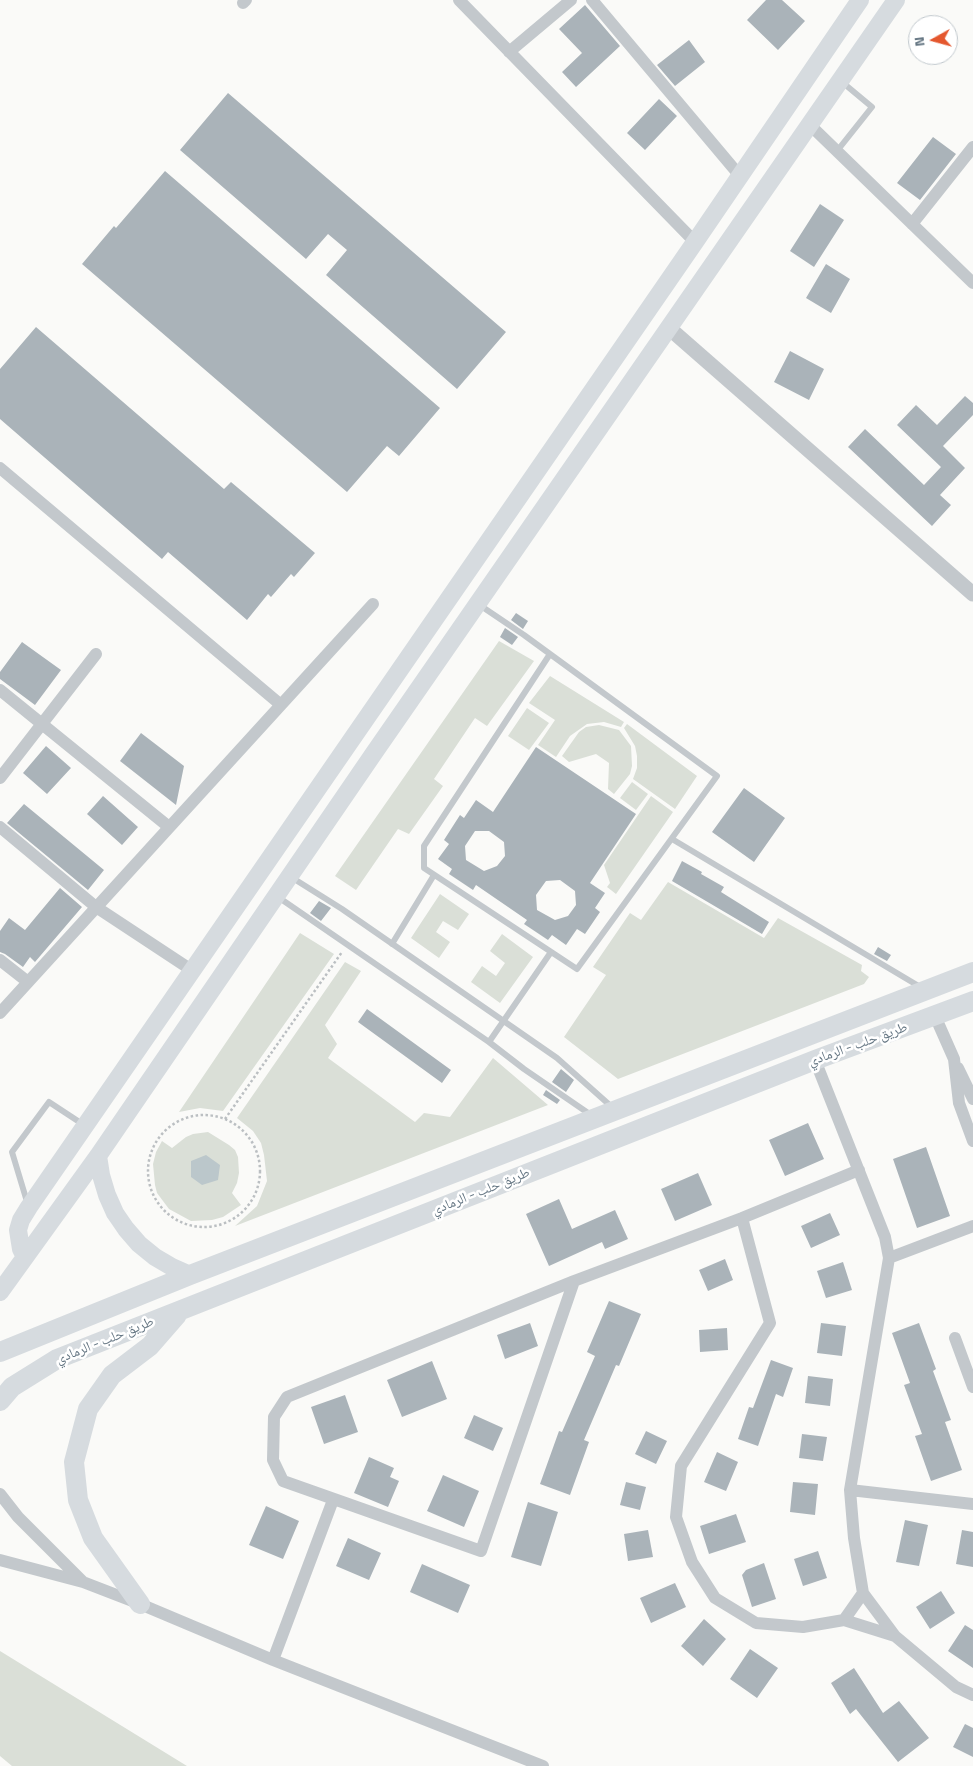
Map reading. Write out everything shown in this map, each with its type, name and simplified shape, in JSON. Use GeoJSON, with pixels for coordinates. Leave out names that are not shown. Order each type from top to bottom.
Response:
{"type":"FeatureCollection","features":[{"type":"Feature","properties":{"kind":"highway","name":"طريق حلب - الرمادي"},"geometry":{"type":"LineString","coordinates":[[0,1352],[190,1275],[973,972]]}},
{"type":"Feature","properties":{"kind":"highway","name":"طريق حلب - الرمادي"},"geometry":{"type":"LineString","coordinates":[[0,1401],[12,1387],[57,1359],[815,1060],[973,1001]]}},
{"type":"Feature","properties":{"kind":"highway"},"geometry":{"type":"LineString","coordinates":[[140,1604],[93,1538],[78,1500],[74,1462],[88,1409],[112,1375],[150,1346],[180,1312]]}},
{"type":"Feature","properties":{"kind":"main road"},"geometry":{"type":"LineString","coordinates":[[26,1257],[21,1249],[18,1230],[20,1220],[28,1207],[696,242],[860,0]]}},
{"type":"Feature","properties":{"kind":"main road"},"geometry":{"type":"LineString","coordinates":[[0,1292],[98,1156],[276,895],[896,0]]}},
{"type":"Feature","properties":{"kind":"main road"},"geometry":{"type":"LineString","coordinates":[[755,155],[779,170]]}},
{"type":"Feature","properties":{"kind":"main road"},"geometry":{"type":"LineString","coordinates":[[98,1156],[107,1194],[115,1212],[126,1229],[154,1257],[190,1275]]}},
{"type":"Feature","properties":{"kind":"street"},"geometry":{"type":"LineString","coordinates":[[459,0],[696,242]]}},
{"type":"Feature","properties":{"kind":"street"},"geometry":{"type":"LineString","coordinates":[[509,52],[571,0]]}},
{"type":"Feature","properties":{"kind":"street"},"geometry":{"type":"LineString","coordinates":[[592,0],[740,176]]}},
{"type":"Feature","properties":{"kind":"street"},"geometry":{"type":"LineString","coordinates":[[810,125],[973,283]]}},
{"type":"Feature","properties":{"kind":"street"},"geometry":{"type":"LineString","coordinates":[[912,224],[973,147]]}},
{"type":"Feature","properties":{"kind":"street"},"geometry":{"type":"LineString","coordinates":[[669,328],[973,594]]}},
{"type":"Feature","properties":{"kind":"street"},"geometry":{"type":"LineString","coordinates":[[0,468],[281,705]]}},
{"type":"Feature","properties":{"kind":"street"},"geometry":{"type":"LineString","coordinates":[[0,1013],[373,604]]}},
{"type":"Feature","properties":{"kind":"street"},"geometry":{"type":"LineString","coordinates":[[0,778],[96,654]]}},
{"type":"Feature","properties":{"kind":"street"},"geometry":{"type":"LineString","coordinates":[[0,690],[169,827]]}},
{"type":"Feature","properties":{"kind":"street"},"geometry":{"type":"LineString","coordinates":[[0,827],[96,908],[193,971]]}},
{"type":"Feature","properties":{"kind":"street"},"geometry":{"type":"LineString","coordinates":[[0,960],[28,982]]}},
{"type":"Feature","properties":{"kind":"street"},"geometry":{"type":"LineString","coordinates":[[935,1016],[973,1099]]}},
{"type":"Feature","properties":{"kind":"street"},"geometry":{"type":"LineString","coordinates":[[954,1059],[959,1103],[973,1141]]}},
{"type":"Feature","properties":{"kind":"street"},"geometry":{"type":"LineString","coordinates":[[815,1060],[886,1237],[889,1258],[850,1490],[854,1538],[863,1593],[895,1636],[956,1687],[973,1695]]}},
{"type":"Feature","properties":{"kind":"street"},"geometry":{"type":"LineString","coordinates":[[574,1281],[481,1551],[283,1481],[273,1460],[274,1416],[287,1397],[574,1281],[742,1218],[859,1170]]}},
{"type":"Feature","properties":{"kind":"street"},"geometry":{"type":"LineString","coordinates":[[742,1218],[770,1323],[681,1466],[676,1517],[692,1562],[715,1598],[756,1623],[803,1627],[844,1620],[895,1636]]}},
{"type":"Feature","properties":{"kind":"street"},"geometry":{"type":"LineString","coordinates":[[889,1258],[973,1226]]}},
{"type":"Feature","properties":{"kind":"street"},"geometry":{"type":"LineString","coordinates":[[955,1338],[973,1388]]}},
{"type":"Feature","properties":{"kind":"street"},"geometry":{"type":"LineString","coordinates":[[850,1490],[973,1504]]}},
{"type":"Feature","properties":{"kind":"street"},"geometry":{"type":"LineString","coordinates":[[0,1494],[18,1517],[83,1582]]}},
{"type":"Feature","properties":{"kind":"street"},"geometry":{"type":"LineString","coordinates":[[273,1660],[333,1500]]}},
{"type":"Feature","properties":{"kind":"street"},"geometry":{"type":"LineString","coordinates":[[0,1560],[83,1582],[273,1660],[543,1766]]}},
{"type":"Feature","properties":{"kind":"street"},"geometry":{"type":"LineString","coordinates":[[844,1620],[863,1593]]}},
{"type":"Feature","properties":{"kind":"lane"},"geometry":{"type":"LineString","coordinates":[[837,151],[872,107],[840,80]]}},
{"type":"Feature","properties":{"kind":"lane"},"geometry":{"type":"LineString","coordinates":[[478,604],[550,654],[717,776],[577,970],[424,868],[424,846],[550,654]]}},
{"type":"Feature","properties":{"kind":"lane"},"geometry":{"type":"LineString","coordinates":[[672,840],[926,990]]}},
{"type":"Feature","properties":{"kind":"lane"},"geometry":{"type":"LineString","coordinates":[[392,944],[434,875]]}},
{"type":"Feature","properties":{"kind":"lane"},"geometry":{"type":"LineString","coordinates":[[290,876],[342,909],[557,1058],[616,1110]]}},
{"type":"Feature","properties":{"kind":"lane"},"geometry":{"type":"LineString","coordinates":[[276,895],[490,1042],[524,1069],[596,1118]]}},
{"type":"Feature","properties":{"kind":"lane"},"geometry":{"type":"LineString","coordinates":[[490,1042],[551,952]]}},
{"type":"Feature","properties":{"kind":"lane"},"geometry":{"type":"LineString","coordinates":[[28,1207],[12,1152],[49,1102],[85,1126]]}},
{"type":"Feature","properties":{"kind":"path"},"geometry":{"type":"LineString","coordinates":[[225,1119],[348,945]]}},
{"type":"Feature","properties":{"kind":"path"},"geometry":{"type":"LineString","coordinates":[[204,1115],[225,1119],[242,1130],[254,1146],[260,1164],[259,1184],[256,1194],[245,1210],[225,1224],[201,1228],[182,1223],[164,1210],[152,1192],[148,1171],[152,1149],[164,1131],[182,1119],[204,1115]]}},
{"type":"Feature","properties":{"kind":"shaded area"},"geometry":{"type":"Polygon","coordinates":[[[499,641],[534,661],[487,726],[475,718],[434,779],[443,786],[409,834],[398,829],[356,890],[335,876],[499,641]]]}},
{"type":"Feature","properties":{"kind":"shaded area"},"geometry":{"type":"Polygon","coordinates":[[[550,676],[624,722],[621,727],[604,722],[587,724],[570,736],[556,757],[538,745],[555,720],[529,703],[550,676]]]}},
{"type":"Feature","properties":{"kind":"shaded area"},"geometry":{"type":"Polygon","coordinates":[[[527,708],[549,723],[529,750],[508,736],[527,708]]]}},
{"type":"Feature","properties":{"kind":"shaded area"},"geometry":{"type":"Polygon","coordinates":[[[627,724],[697,776],[675,809],[633,779],[637,768],[637,756],[635,746],[624,728],[627,724]]]}},
{"type":"Feature","properties":{"kind":"shaded area"},"geometry":{"type":"Polygon","coordinates":[[[599,725],[619,730],[631,746],[632,766],[630,774],[614,794],[608,789],[609,763],[596,754],[569,762],[562,756],[579,732],[586,727],[599,725]]]}},
{"type":"Feature","properties":{"kind":"shaded area"},"geometry":{"type":"Polygon","coordinates":[[[632,782],[648,794],[636,810],[620,798],[632,782]]]}},
{"type":"Feature","properties":{"kind":"shaded area"},"geometry":{"type":"Polygon","coordinates":[[[651,796],[673,812],[616,894],[607,887],[610,883],[604,865],[651,796]]]}},
{"type":"Feature","properties":{"kind":"shaded area"},"geometry":{"type":"Polygon","coordinates":[[[668,882],[764,938],[778,918],[862,965],[861,971],[869,977],[864,984],[618,1079],[564,1037],[606,975],[593,967],[630,913],[641,920],[668,882]]]}},
{"type":"Feature","properties":{"kind":"shaded area"},"geometry":{"type":"Polygon","coordinates":[[[440,894],[469,914],[458,930],[443,921],[436,932],[450,942],[439,958],[411,938],[440,894]]]}},
{"type":"Feature","properties":{"kind":"shaded area"},"geometry":{"type":"Polygon","coordinates":[[[300,933],[334,954],[223,1111],[200,1108],[179,1112],[300,933]]]}},
{"type":"Feature","properties":{"kind":"shaded area"},"geometry":{"type":"Polygon","coordinates":[[[502,934],[533,957],[500,1003],[471,982],[482,966],[496,976],[505,963],[490,951],[502,934]]]}},
{"type":"Feature","properties":{"kind":"shaded area"},"geometry":{"type":"Polygon","coordinates":[[[345,962],[361,971],[325,1025],[337,1044],[328,1058],[415,1122],[424,1113],[450,1117],[493,1058],[548,1105],[235,1226],[257,1206],[267,1181],[261,1143],[253,1131],[237,1118],[345,962]]]}},
{"type":"Feature","properties":{"kind":"shaded area"},"geometry":{"type":"Polygon","coordinates":[[[208,1132],[235,1150],[238,1157],[239,1173],[232,1193],[241,1205],[223,1217],[212,1220],[191,1221],[169,1209],[157,1193],[153,1164],[156,1152],[162,1141],[172,1148],[186,1137],[208,1132]]]}},
{"type":"Feature","properties":{"kind":"shaded area"},"geometry":{"type":"Polygon","coordinates":[[[206,1155],[220,1165],[218,1180],[202,1185],[191,1177],[191,1161],[206,1155]]]}},
{"type":"Feature","properties":{"kind":"shaded area"},"geometry":{"type":"Polygon","coordinates":[[[0,1651],[187,1766],[12,1766],[0,1756],[0,1651]]]}},
{"type":"Feature","properties":{"kind":"building"},"geometry":{"type":"Polygon","coordinates":[[[766,0],[782,0],[805,21],[778,50],[747,20],[766,0]]]}},
{"type":"Feature","properties":{"kind":"building"},"geometry":{"type":"Polygon","coordinates":[[[585,5],[620,46],[576,87],[562,72],[582,53],[559,29],[585,5]]]}},
{"type":"Feature","properties":{"kind":"building"},"geometry":{"type":"Polygon","coordinates":[[[689,40],[705,62],[675,86],[657,65],[689,40]]]}},
{"type":"Feature","properties":{"kind":"building"},"geometry":{"type":"Polygon","coordinates":[[[228,93],[506,332],[457,389],[326,275],[347,250],[328,234],[306,259],[180,150],[228,93]]]}},
{"type":"Feature","properties":{"kind":"building"},"geometry":{"type":"Polygon","coordinates":[[[659,99],[677,116],[645,150],[627,133],[659,99]]]}},
{"type":"Feature","properties":{"kind":"building"},"geometry":{"type":"Polygon","coordinates":[[[933,137],[956,154],[920,200],[897,183],[933,137]]]}},
{"type":"Feature","properties":{"kind":"building"},"geometry":{"type":"Polygon","coordinates":[[[165,171],[440,408],[399,456],[387,446],[347,492],[82,264],[165,171]]]}},
{"type":"Feature","properties":{"kind":"building"},"geometry":{"type":"Polygon","coordinates":[[[820,204],[844,220],[814,267],[790,251],[820,204]]]}},
{"type":"Feature","properties":{"kind":"building"},"geometry":{"type":"Polygon","coordinates":[[[826,264],[850,279],[831,313],[806,298],[826,264]]]}},
{"type":"Feature","properties":{"kind":"building"},"geometry":{"type":"Polygon","coordinates":[[[36,327],[224,489],[231,482],[315,553],[294,577],[291,574],[271,597],[268,594],[247,620],[168,552],[162,559],[0,419],[0,369],[36,327]]]}},
{"type":"Feature","properties":{"kind":"building"},"geometry":{"type":"Polygon","coordinates":[[[790,351],[824,369],[809,400],[774,382],[790,351]]]}},
{"type":"Feature","properties":{"kind":"building"},"geometry":{"type":"Polygon","coordinates":[[[965,396],[973,403],[973,415],[943,446],[965,468],[940,495],[951,505],[932,526],[848,447],[865,429],[924,485],[941,467],[897,425],[916,405],[937,425],[965,396]]]}},
{"type":"Feature","properties":{"kind":"building"},"geometry":{"type":"Polygon","coordinates":[[[516,613],[528,621],[523,629],[511,620],[516,613]]]}},
{"type":"Feature","properties":{"kind":"building"},"geometry":{"type":"Polygon","coordinates":[[[505,628],[518,637],[512,645],[500,637],[505,628]]]}},
{"type":"Feature","properties":{"kind":"building"},"geometry":{"type":"Polygon","coordinates":[[[22,642],[61,670],[35,705],[0,679],[0,672],[22,642]]]}},
{"type":"Feature","properties":{"kind":"building"},"geometry":{"type":"Polygon","coordinates":[[[141,733],[184,766],[176,805],[120,761],[141,733]]]}},
{"type":"Feature","properties":{"kind":"building"},"geometry":{"type":"Polygon","coordinates":[[[46,746],[71,768],[47,794],[23,773],[46,746]]]}},
{"type":"Feature","properties":{"kind":"building"},"geometry":{"type":"Polygon","coordinates":[[[536,747],[636,814],[590,883],[605,893],[595,908],[600,912],[585,934],[577,929],[566,945],[552,935],[548,940],[524,924],[527,920],[476,885],[473,890],[449,874],[452,869],[438,859],[449,844],[444,840],[460,815],[464,818],[476,800],[493,812],[536,747]],[[475,831],[465,846],[466,860],[484,871],[497,866],[505,856],[504,842],[489,831],[475,831]],[[560,880],[546,881],[536,895],[537,910],[555,920],[568,916],[576,905],[575,891],[560,880]]]}},
{"type":"Feature","properties":{"kind":"building"},"geometry":{"type":"Polygon","coordinates":[[[744,788],[785,818],[754,862],[712,832],[744,788]]]}},
{"type":"Feature","properties":{"kind":"building"},"geometry":{"type":"Polygon","coordinates":[[[103,796],[138,827],[122,845],[87,814],[103,796]]]}},
{"type":"Feature","properties":{"kind":"building"},"geometry":{"type":"Polygon","coordinates":[[[24,804],[104,870],[88,890],[7,823],[24,804]]]}},
{"type":"Feature","properties":{"kind":"building"},"geometry":{"type":"Polygon","coordinates":[[[682,861],[724,887],[721,892],[769,922],[762,934],[672,881],[682,861]]]}},
{"type":"Feature","properties":{"kind":"building"},"geometry":{"type":"Polygon","coordinates":[[[60,888],[82,907],[35,962],[30,957],[23,967],[0,952],[0,931],[9,918],[25,930],[60,888]]]}},
{"type":"Feature","properties":{"kind":"building"},"geometry":{"type":"Polygon","coordinates":[[[319,901],[331,908],[321,921],[310,913],[319,901]]]}},
{"type":"Feature","properties":{"kind":"building"},"geometry":{"type":"Polygon","coordinates":[[[878,947],[891,955],[887,961],[874,954],[878,947]]]}},
{"type":"Feature","properties":{"kind":"building"},"geometry":{"type":"Polygon","coordinates":[[[367,1009],[451,1070],[442,1083],[358,1022],[367,1009]]]}},
{"type":"Feature","properties":{"kind":"building"},"geometry":{"type":"Polygon","coordinates":[[[561,1069],[574,1080],[566,1092],[552,1082],[561,1069]]]}},
{"type":"Feature","properties":{"kind":"building"},"geometry":{"type":"Polygon","coordinates":[[[546,1090],[560,1100],[557,1104],[543,1095],[546,1090]]]}},
{"type":"Feature","properties":{"kind":"building"},"geometry":{"type":"Polygon","coordinates":[[[808,1123],[824,1159],[785,1176],[769,1140],[808,1123]]]}},
{"type":"Feature","properties":{"kind":"building"},"geometry":{"type":"Polygon","coordinates":[[[926,1147],[950,1216],[917,1228],[893,1159],[926,1147]]]}},
{"type":"Feature","properties":{"kind":"building"},"geometry":{"type":"Polygon","coordinates":[[[698,1173],[712,1205],[675,1221],[661,1189],[698,1173]]]}},
{"type":"Feature","properties":{"kind":"building"},"geometry":{"type":"Polygon","coordinates":[[[559,1199],[572,1229],[615,1210],[628,1239],[605,1249],[602,1242],[549,1266],[526,1214],[559,1199]]]}},
{"type":"Feature","properties":{"kind":"building"},"geometry":{"type":"Polygon","coordinates":[[[830,1213],[840,1235],[811,1248],[801,1226],[830,1213]]]}},
{"type":"Feature","properties":{"kind":"building"},"geometry":{"type":"Polygon","coordinates":[[[725,1259],[733,1280],[708,1291],[699,1270],[725,1259]]]}},
{"type":"Feature","properties":{"kind":"building"},"geometry":{"type":"Polygon","coordinates":[[[843,1262],[852,1290],[826,1298],[817,1271],[843,1262]]]}},
{"type":"Feature","properties":{"kind":"building"},"geometry":{"type":"Polygon","coordinates":[[[609,1301],[641,1314],[619,1366],[616,1365],[584,1440],[589,1442],[570,1495],[540,1484],[559,1431],[562,1432],[595,1356],[587,1352],[609,1301]]]}},
{"type":"Feature","properties":{"kind":"building"},"geometry":{"type":"Polygon","coordinates":[[[530,1323],[538,1346],[505,1359],[497,1335],[530,1323]]]}},
{"type":"Feature","properties":{"kind":"building"},"geometry":{"type":"Polygon","coordinates":[[[821,1323],[846,1326],[842,1356],[817,1353],[821,1323]]]}},
{"type":"Feature","properties":{"kind":"building"},"geometry":{"type":"Polygon","coordinates":[[[919,1323],[936,1369],[933,1371],[951,1420],[945,1422],[962,1470],[931,1481],[915,1436],[922,1434],[904,1385],[910,1383],[892,1333],[919,1323]]]}},
{"type":"Feature","properties":{"kind":"building"},"geometry":{"type":"Polygon","coordinates":[[[727,1328],[728,1350],[700,1352],[699,1330],[727,1328]]]}},
{"type":"Feature","properties":{"kind":"building"},"geometry":{"type":"Polygon","coordinates":[[[771,1360],[793,1368],[783,1397],[776,1394],[758,1446],[738,1439],[749,1407],[753,1408],[771,1360]]]}},
{"type":"Feature","properties":{"kind":"building"},"geometry":{"type":"Polygon","coordinates":[[[432,1361],[447,1399],[402,1417],[387,1380],[432,1361]]]}},
{"type":"Feature","properties":{"kind":"building"},"geometry":{"type":"Polygon","coordinates":[[[808,1376],[833,1379],[830,1406],[805,1403],[808,1376]]]}},
{"type":"Feature","properties":{"kind":"building"},"geometry":{"type":"Polygon","coordinates":[[[345,1395],[358,1432],[324,1444],[311,1407],[345,1395]]]}},
{"type":"Feature","properties":{"kind":"building"},"geometry":{"type":"Polygon","coordinates":[[[474,1415],[503,1428],[493,1451],[464,1438],[474,1415]]]}},
{"type":"Feature","properties":{"kind":"building"},"geometry":{"type":"Polygon","coordinates":[[[646,1431],[667,1441],[656,1464],[635,1454],[646,1431]]]}},
{"type":"Feature","properties":{"kind":"building"},"geometry":{"type":"Polygon","coordinates":[[[802,1434],[827,1437],[823,1461],[799,1458],[802,1434]]]}},
{"type":"Feature","properties":{"kind":"building"},"geometry":{"type":"Polygon","coordinates":[[[717,1452],[738,1462],[726,1491],[704,1482],[717,1452]]]}},
{"type":"Feature","properties":{"kind":"building"},"geometry":{"type":"Polygon","coordinates":[[[369,1457],[394,1468],[390,1477],[399,1481],[388,1507],[354,1493],[369,1457]]]}},
{"type":"Feature","properties":{"kind":"building"},"geometry":{"type":"Polygon","coordinates":[[[443,1475],[479,1491],[464,1527],[427,1511],[443,1475]]]}},
{"type":"Feature","properties":{"kind":"building"},"geometry":{"type":"Polygon","coordinates":[[[626,1482],[646,1487],[640,1510],[620,1505],[626,1482]]]}},
{"type":"Feature","properties":{"kind":"building"},"geometry":{"type":"Polygon","coordinates":[[[793,1482],[818,1484],[815,1515],[790,1512],[793,1482]]]}},
{"type":"Feature","properties":{"kind":"building"},"geometry":{"type":"Polygon","coordinates":[[[528,1502],[558,1512],[541,1566],[511,1557],[528,1502]]]}},
{"type":"Feature","properties":{"kind":"building"},"geometry":{"type":"Polygon","coordinates":[[[266,1506],[299,1521],[283,1559],[249,1545],[266,1506]]]}},
{"type":"Feature","properties":{"kind":"building"},"geometry":{"type":"Polygon","coordinates":[[[736,1514],[746,1542],[709,1554],[700,1526],[736,1514]]]}},
{"type":"Feature","properties":{"kind":"building"},"geometry":{"type":"Polygon","coordinates":[[[905,1520],[928,1525],[919,1566],[896,1562],[905,1520]]]}},
{"type":"Feature","properties":{"kind":"building"},"geometry":{"type":"Polygon","coordinates":[[[648,1530],[653,1557],[628,1561],[624,1534],[648,1530]]]}},
{"type":"Feature","properties":{"kind":"building"},"geometry":{"type":"Polygon","coordinates":[[[962,1530],[973,1532],[973,1567],[956,1564],[962,1530]]]}},
{"type":"Feature","properties":{"kind":"building"},"geometry":{"type":"Polygon","coordinates":[[[348,1538],[381,1553],[369,1580],[336,1566],[348,1538]]]}},
{"type":"Feature","properties":{"kind":"building"},"geometry":{"type":"Polygon","coordinates":[[[818,1551],[827,1578],[803,1586],[794,1559],[818,1551]]]}},
{"type":"Feature","properties":{"kind":"building"},"geometry":{"type":"Polygon","coordinates":[[[764,1563],[776,1599],[752,1607],[742,1575],[746,1570],[764,1563]]]}},
{"type":"Feature","properties":{"kind":"building"},"geometry":{"type":"Polygon","coordinates":[[[422,1564],[470,1585],[458,1613],[410,1592],[422,1564]]]}},
{"type":"Feature","properties":{"kind":"building"},"geometry":{"type":"Polygon","coordinates":[[[675,1583],[686,1607],[651,1623],[640,1598],[675,1583]]]}},
{"type":"Feature","properties":{"kind":"building"},"geometry":{"type":"Polygon","coordinates":[[[941,1591],[955,1613],[930,1629],[916,1607],[941,1591]]]}},
{"type":"Feature","properties":{"kind":"building"},"geometry":{"type":"Polygon","coordinates":[[[704,1619],[726,1639],[703,1666],[681,1646],[704,1619]]]}},
{"type":"Feature","properties":{"kind":"building"},"geometry":{"type":"Polygon","coordinates":[[[965,1625],[973,1630],[973,1668],[948,1651],[965,1625]]]}},
{"type":"Feature","properties":{"kind":"building"},"geometry":{"type":"Polygon","coordinates":[[[750,1649],[778,1668],[757,1698],[730,1679],[750,1649]]]}},
{"type":"Feature","properties":{"kind":"building"},"geometry":{"type":"Polygon","coordinates":[[[854,1668],[883,1713],[899,1701],[929,1738],[898,1762],[856,1709],[850,1714],[831,1683],[854,1668]]]}},
{"type":"Feature","properties":{"kind":"building"},"geometry":{"type":"Polygon","coordinates":[[[965,1724],[973,1728],[973,1757],[953,1747],[965,1724]]]}}]}
